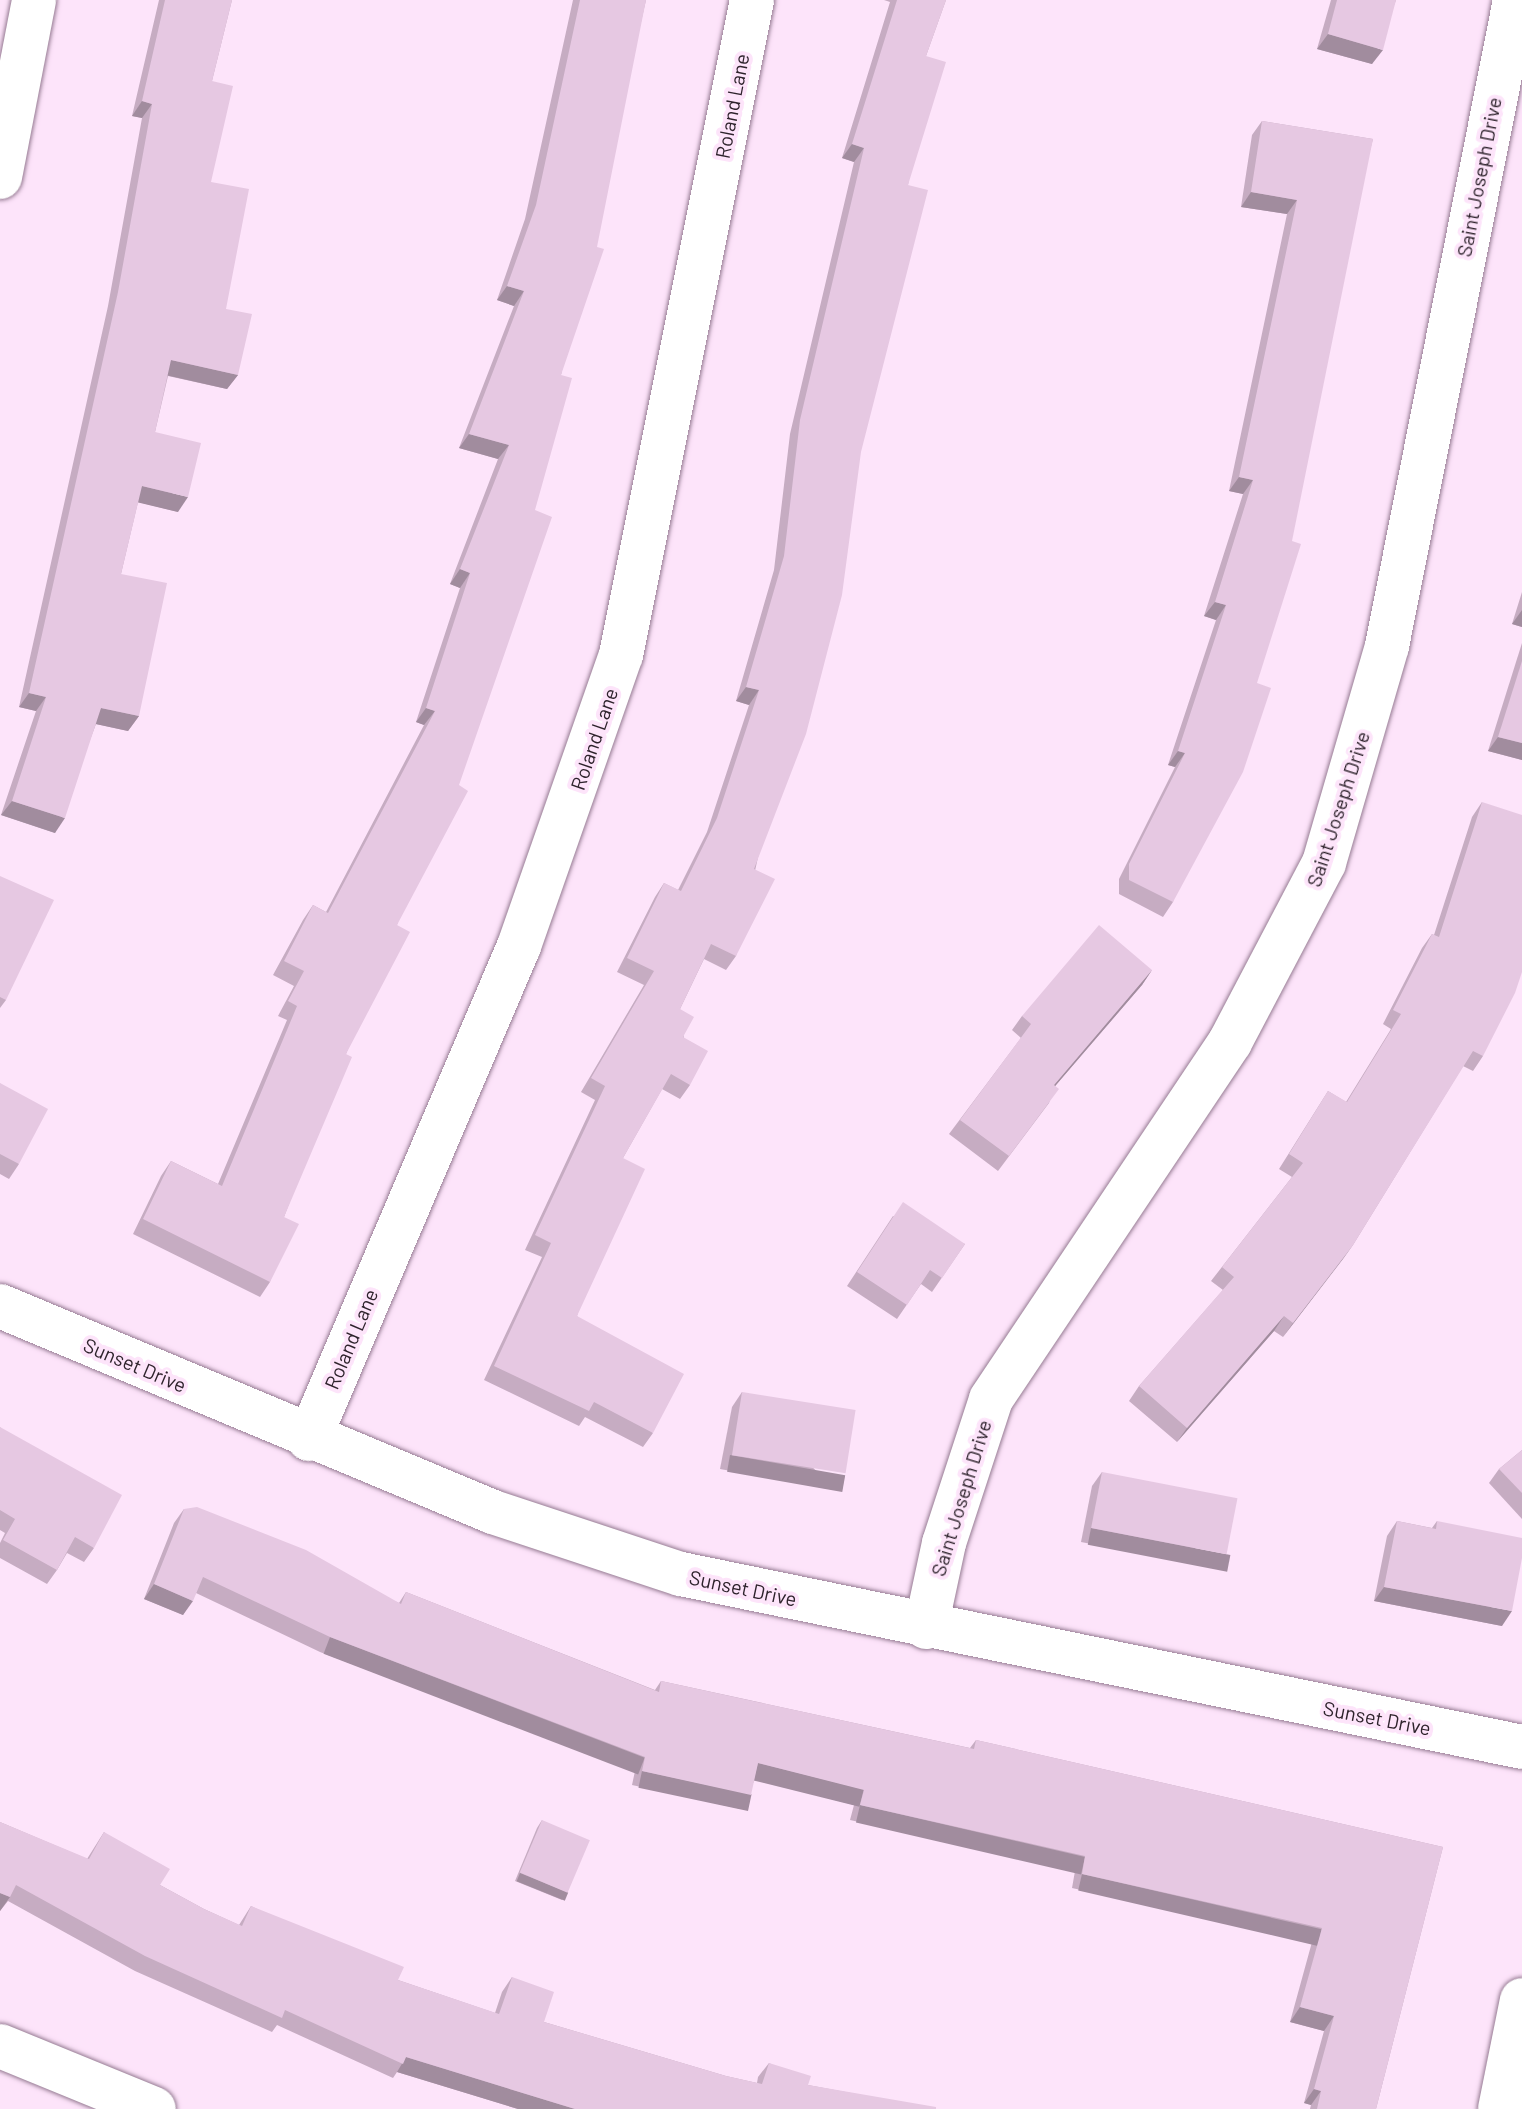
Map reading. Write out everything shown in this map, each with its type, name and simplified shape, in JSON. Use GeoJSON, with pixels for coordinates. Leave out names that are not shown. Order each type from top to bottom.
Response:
{"type":"FeatureCollection","features":[{"type":"Feature","properties":{"kind":"street"},"geometry":{"type":"LineString","coordinates":[[0,177],[34,0]]}},
{"type":"Feature","properties":{"kind":"street","name":"Roland Lane"},"geometry":{"type":"LineString","coordinates":[[309,1439],[519,946],[598,730],[647,548],[752,0]]}},
{"type":"Feature","properties":{"kind":"street","name":"Saint Joseph Drive"},"geometry":{"type":"LineString","coordinates":[[926,1627],[944,1543],[991,1399],[1230,1042],[1324,863],[1387,646],[1515,0]]}},
{"type":"Feature","properties":{"kind":"street","name":"Sunset Drive"},"geometry":{"type":"LineString","coordinates":[[0,1306],[309,1439],[620,1557],[926,1627],[1522,1747]]}},
{"type":"Feature","properties":{"kind":"street"},"geometry":{"type":"LineString","coordinates":[[1500,2109],[1522,2000]]}},
{"type":"Feature","properties":{"kind":"street"},"geometry":{"type":"LineString","coordinates":[[0,2046],[154,2109]]}},
{"type":"Feature","properties":{"kind":"building"},"geometry":{"type":"Polygon","coordinates":[[[165,0],[232,0],[212,81],[233,86],[211,182],[249,189],[226,309],[252,314],[238,375],[171,360],[155,432],[201,443],[188,497],[142,486],[121,574],[167,583],[139,716],[101,708],[65,818],[12,801],[46,697],[29,693],[118,292],[152,104],[142,101],[165,0]]]}},
{"type":"Feature","properties":{"kind":"building"},"geometry":{"type":"Polygon","coordinates":[[[580,0],[646,0],[597,247],[604,249],[561,375],[572,378],[535,510],[552,517],[459,785],[468,791],[397,925],[410,932],[346,1054],[352,1057],[284,1217],[299,1224],[270,1282],[143,1219],[171,1161],[222,1186],[297,1006],[288,1001],[304,971],[284,961],[313,905],[328,913],[435,711],[426,708],[470,573],[460,569],[509,445],[469,434],[524,291],[507,286],[536,205],[580,0]]]}},
{"type":"Feature","properties":{"kind":"building"},"geometry":{"type":"Polygon","coordinates":[[[897,0],[946,0],[926,56],[946,62],[908,185],[928,190],[861,452],[842,595],[806,734],[754,869],[775,879],[736,956],[711,944],[680,1009],[694,1017],[683,1037],[708,1051],[690,1085],[671,1074],[623,1158],[645,1169],[577,1316],[684,1374],[653,1433],[594,1402],[589,1411],[494,1366],[551,1243],[535,1235],[605,1086],[591,1078],[654,971],[627,958],[664,883],[681,891],[717,818],[759,690],[746,687],[784,556],[800,420],[864,148],[852,144],[897,0]]]}},
{"type":"Feature","properties":{"kind":"building"},"geometry":{"type":"Polygon","coordinates":[[[1337,0],[1396,0],[1383,50],[1328,34],[1337,0]]]}},
{"type":"Feature","properties":{"kind":"building"},"geometry":{"type":"Polygon","coordinates":[[[1262,121],[1373,139],[1292,541],[1301,544],[1257,683],[1271,688],[1243,772],[1173,902],[1129,880],[1129,864],[1185,753],[1178,751],[1226,605],[1215,602],[1253,480],[1239,477],[1297,200],[1251,192],[1262,121]]]}},
{"type":"Feature","properties":{"kind":"building"},"geometry":{"type":"Polygon","coordinates":[[[1522,661],[1522,743],[1498,737],[1522,661]]]}},
{"type":"Feature","properties":{"kind":"building"},"geometry":{"type":"Polygon","coordinates":[[[1482,802],[1522,815],[1522,972],[1515,993],[1483,1056],[1473,1051],[1353,1245],[1293,1323],[1284,1316],[1187,1428],[1139,1386],[1234,1277],[1222,1267],[1303,1163],[1289,1154],[1328,1091],[1347,1102],[1401,1014],[1393,1010],[1432,934],[1439,937],[1482,802]]]}},
{"type":"Feature","properties":{"kind":"building"},"geometry":{"type":"Polygon","coordinates":[[[0,876],[54,900],[6,1000],[0,997],[0,876]]]}},
{"type":"Feature","properties":{"kind":"building"},"geometry":{"type":"Polygon","coordinates":[[[1099,925],[1152,970],[1054,1085],[1059,1089],[1009,1156],[960,1120],[1031,1024],[1022,1016],[1099,925]]]}},
{"type":"Feature","properties":{"kind":"building"},"geometry":{"type":"Polygon","coordinates":[[[0,1083],[48,1109],[19,1164],[0,1154],[0,1083]]]}},
{"type":"Feature","properties":{"kind":"building"},"geometry":{"type":"Polygon","coordinates":[[[903,1202],[965,1244],[942,1278],[930,1270],[907,1305],[857,1272],[903,1202]]]}},
{"type":"Feature","properties":{"kind":"building"},"geometry":{"type":"Polygon","coordinates":[[[742,1392],[856,1410],[846,1473],[732,1455],[742,1392]]]}},
{"type":"Feature","properties":{"kind":"building"},"geometry":{"type":"Polygon","coordinates":[[[0,1427],[122,1495],[94,1548],[75,1537],[57,1570],[3,1540],[15,1519],[0,1510],[0,1427]]]}},
{"type":"Feature","properties":{"kind":"building"},"geometry":{"type":"Polygon","coordinates":[[[1522,1450],[1522,1493],[1499,1469],[1522,1450]]]}},
{"type":"Feature","properties":{"kind":"building"},"geometry":{"type":"Polygon","coordinates":[[[1102,1472],[1237,1498],[1227,1554],[1091,1528],[1102,1472]]]}},
{"type":"Feature","properties":{"kind":"building"},"geometry":{"type":"Polygon","coordinates":[[[197,1507],[306,1550],[401,1604],[406,1592],[659,1692],[661,1681],[974,1749],[976,1740],[1443,1847],[1376,2109],[1317,2109],[1321,2091],[1314,2089],[1334,2016],[1300,2007],[1322,1928],[1082,1874],[1085,1856],[860,1805],[864,1790],[758,1763],[751,1795],[642,1771],[645,1757],[330,1637],[203,1577],[193,1601],[154,1584],[184,1509],[197,1507]]]}},
{"type":"Feature","properties":{"kind":"building"},"geometry":{"type":"Polygon","coordinates":[[[1397,1521],[1436,1529],[1437,1521],[1522,1538],[1522,1558],[1512,1611],[1384,1587],[1397,1521]]]}},
{"type":"Feature","properties":{"kind":"building"},"geometry":{"type":"Polygon","coordinates":[[[542,1820],[590,1840],[568,1893],[520,1872],[542,1820]]]}},
{"type":"Feature","properties":{"kind":"building"},"geometry":{"type":"Polygon","coordinates":[[[0,1822],[89,1859],[104,1832],[170,1869],[160,1885],[204,1909],[242,1926],[251,1906],[404,1967],[398,1980],[499,2014],[512,1977],[554,1992],[544,2022],[762,2084],[769,2063],[811,2076],[808,2085],[936,2109],[575,2109],[406,2057],[403,2064],[285,2010],[282,2018],[145,1956],[16,1885],[10,1897],[0,1893],[0,1822]]]}}]}
